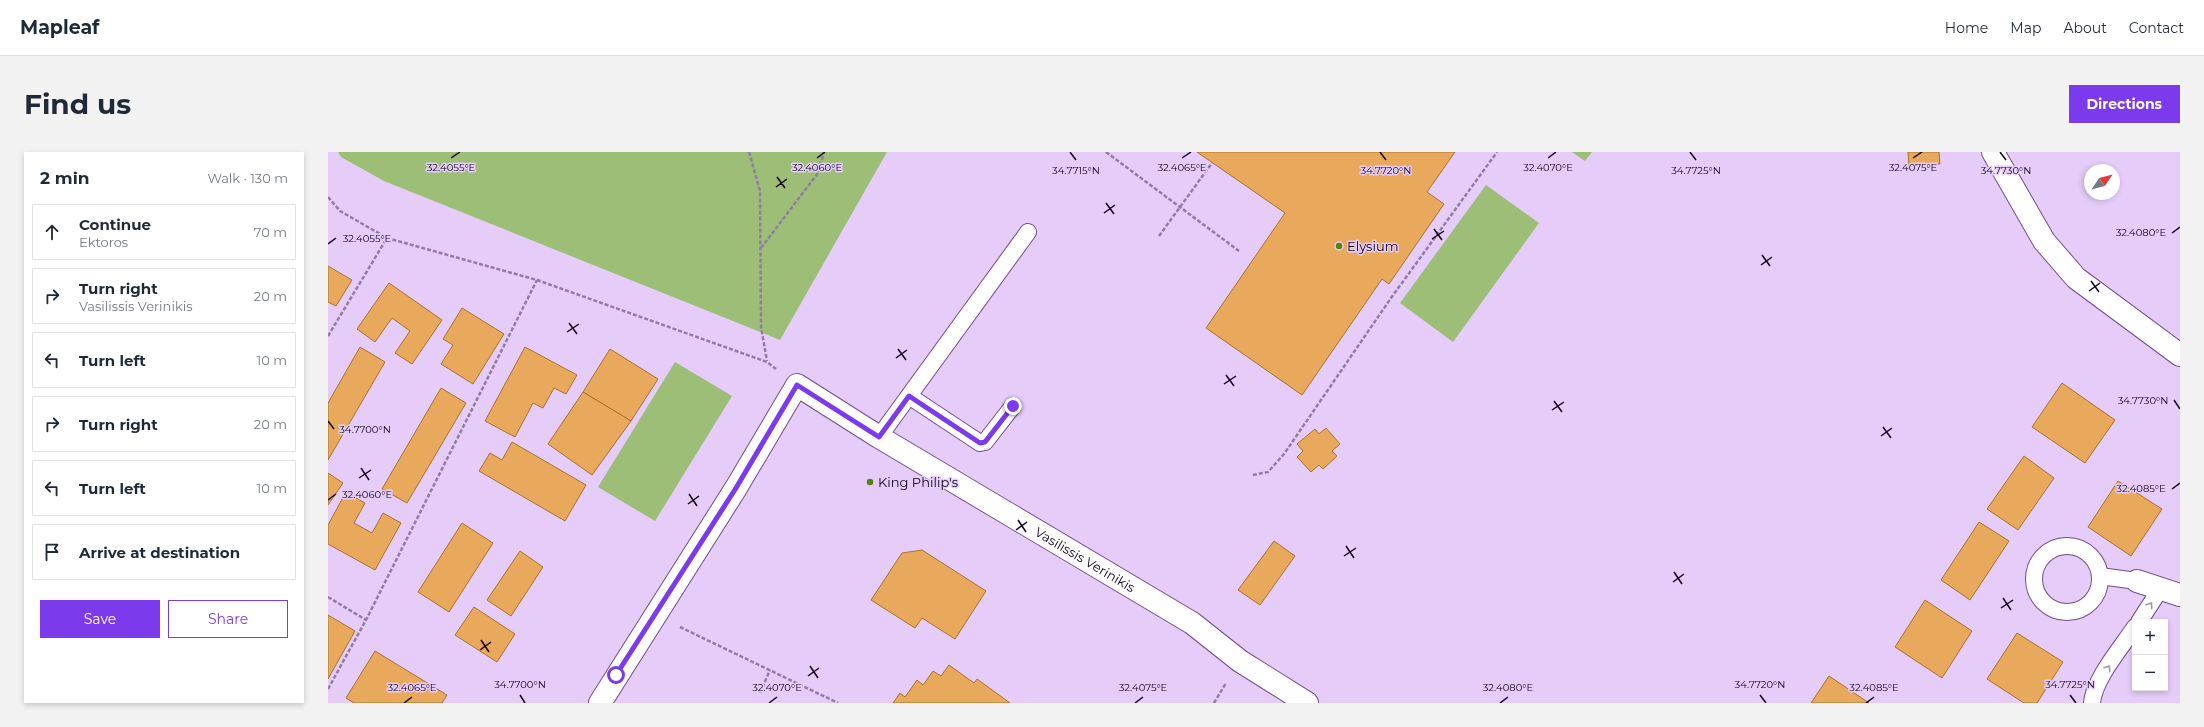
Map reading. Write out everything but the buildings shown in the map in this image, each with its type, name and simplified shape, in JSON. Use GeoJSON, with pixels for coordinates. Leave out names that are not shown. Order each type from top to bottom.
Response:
{"type":"FeatureCollection","features":[{"type":"Feature","properties":{"kind":"street"},"geometry":{"type":"LineString","coordinates":[[1993,152],[2044,241],[2076,278],[2180,355]]}},
{"type":"Feature","properties":{"kind":"street"},"geometry":{"type":"LineString","coordinates":[[600,703],[736,488],[797,385]]}},
{"type":"Feature","properties":{"kind":"street","name":"Vasilissis Verinikis"},"geometry":{"type":"LineString","coordinates":[[797,385],[879,437],[1192,623],[1240,661],[1307,703]]}},
{"type":"Feature","properties":{"kind":"street"},"geometry":{"type":"LineString","coordinates":[[2137,581],[2171,591]]}},
{"type":"Feature","properties":{"kind":"lane"},"geometry":{"type":"LineString","coordinates":[[879,437],[1028,232]]}},
{"type":"Feature","properties":{"kind":"lane"},"geometry":{"type":"LineString","coordinates":[[909,396],[980,443],[985,442],[1013,406]]}},
{"type":"Feature","properties":{"kind":"lane"},"geometry":{"type":"LineString","coordinates":[[2063,546],[2080,549],[2090,555],[2097,565],[2100,576],[2099,588],[2095,598],[2087,607],[2077,612],[2065,613],[2053,610],[2044,604],[2037,594],[2034,583],[2035,571],[2039,561],[2047,552],[2063,546]]}},
{"type":"Feature","properties":{"kind":"lane"},"geometry":{"type":"LineString","coordinates":[[2100,576],[2137,581]]}},
{"type":"Feature","properties":{"kind":"lane"},"geometry":{"type":"LineString","coordinates":[[2142,619],[2171,591]]}},
{"type":"Feature","properties":{"kind":"lane"},"geometry":{"type":"LineString","coordinates":[[2092,703],[2093,694],[2099,682],[2132,632]]}},
{"type":"Feature","properties":{"kind":"path"},"geometry":{"type":"LineString","coordinates":[[749,152],[760,191],[761,327],[767,362]]}},
{"type":"Feature","properties":{"kind":"path"},"geometry":{"type":"LineString","coordinates":[[761,249],[818,173],[824,152]]}},
{"type":"Feature","properties":{"kind":"path"},"geometry":{"type":"LineString","coordinates":[[1106,152],[1238,251]]}},
{"type":"Feature","properties":{"kind":"path"},"geometry":{"type":"LineString","coordinates":[[1253,475],[1268,472],[1284,454],[1391,298],[1497,152]]}},
{"type":"Feature","properties":{"kind":"path"},"geometry":{"type":"LineString","coordinates":[[1159,236],[1212,163]]}},
{"type":"Feature","properties":{"kind":"path"},"geometry":{"type":"LineString","coordinates":[[328,197],[340,211],[387,238],[537,280],[767,362],[797,385]]}},
{"type":"Feature","properties":{"kind":"path"},"geometry":{"type":"LineString","coordinates":[[328,336],[387,238]]}},
{"type":"Feature","properties":{"kind":"path"},"geometry":{"type":"LineString","coordinates":[[328,689],[366,620],[537,280]]}},
{"type":"Feature","properties":{"kind":"path"},"geometry":{"type":"LineString","coordinates":[[328,597],[366,620]]}},
{"type":"Feature","properties":{"kind":"path"},"geometry":{"type":"LineString","coordinates":[[655,615],[838,703]]}},
{"type":"Feature","properties":{"kind":"path"},"geometry":{"type":"LineString","coordinates":[[760,693],[770,670]]}},
{"type":"Feature","properties":{"kind":"green space"},"geometry":{"type":"Polygon","coordinates":[[[338,152],[887,152],[780,340],[384,181],[341,157],[338,152]]]}},
{"type":"Feature","properties":{"kind":"green space"},"geometry":{"type":"Polygon","coordinates":[[[1572,152],[1592,152],[1585,161],[1572,152]]]}},
{"type":"Feature","properties":{"kind":"green space"},"geometry":{"type":"Polygon","coordinates":[[[1486,185],[1539,223],[1453,342],[1400,303],[1486,185]]]}},
{"type":"Feature","properties":{"kind":"green space"},"geometry":{"type":"Polygon","coordinates":[[[675,362],[732,396],[655,521],[598,487],[675,362]]]}},
{"type":"Feature","properties":{"kind":"place","name":"Elysium"},"geometry":{"type":"Point","coordinates":[1339,246]}},
{"type":"Feature","properties":{"kind":"place","name":"King Philip's"},"geometry":{"type":"Point","coordinates":[870,482]}},
{"type":"Feature","properties":{"kind":"route"},"geometry":{"type":"LineString","coordinates":[[616,675],[736,488],[797,385],[879,437],[909,396],[972,440],[980,443],[985,442],[1013,406]]}}]}
